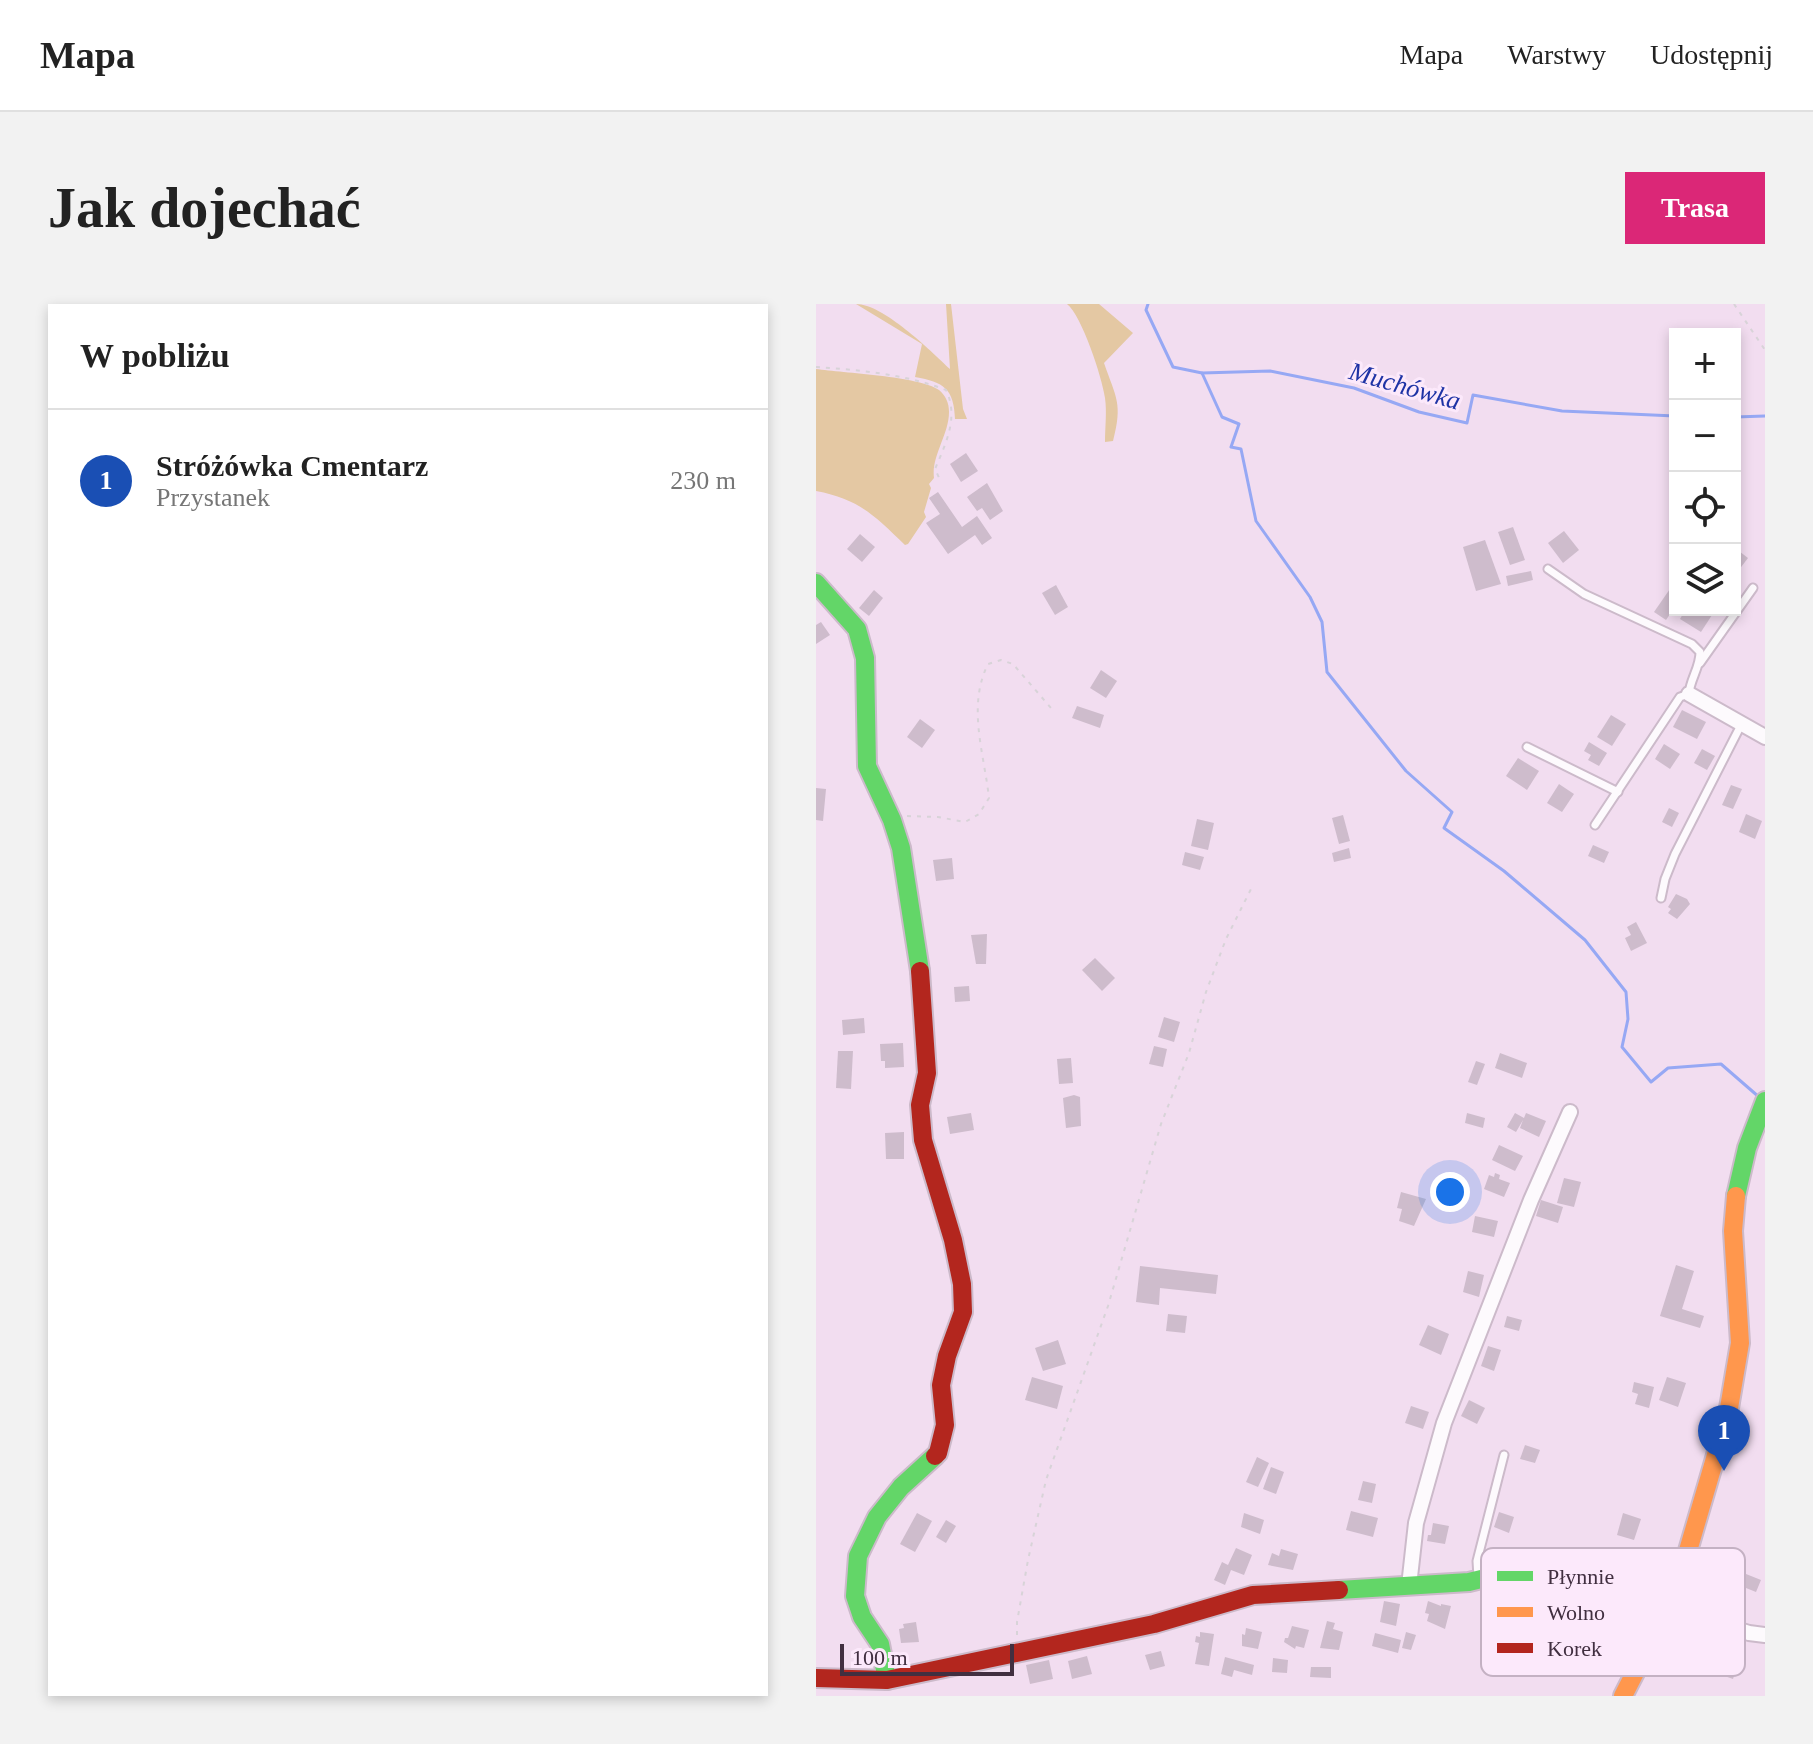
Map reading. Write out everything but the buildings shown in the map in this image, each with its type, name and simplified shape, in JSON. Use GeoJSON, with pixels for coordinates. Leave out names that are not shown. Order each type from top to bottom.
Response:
{"type":"FeatureCollection","features":[{"type":"Feature","properties":{"kind":"street"},"geometry":{"type":"LineString","coordinates":[[816,583],[857,629],[865,658],[867,766],[892,820],[901,848],[911,904],[926,1031],[927,1073],[920,1105],[923,1140],[953,1240],[962,1284],[963,1312],[947,1356],[941,1385],[945,1425],[938,1453],[901,1487],[877,1517],[858,1556],[855,1596],[862,1617],[880,1644],[887,1680]]}},
{"type":"Feature","properties":{"kind":"street"},"geometry":{"type":"LineString","coordinates":[[1689,694],[1765,737]]}},
{"type":"Feature","properties":{"kind":"street"},"geometry":{"type":"LineString","coordinates":[[1688,1548],[1732,1390],[1738,1357],[1733,1228],[1738,1186],[1763,1105]]}},
{"type":"Feature","properties":{"kind":"street"},"geometry":{"type":"LineString","coordinates":[[1409,1586],[1416,1523],[1444,1423],[1531,1200],[1570,1112]]}},
{"type":"Feature","properties":{"kind":"street"},"geometry":{"type":"LineString","coordinates":[[816,1678],[887,1680],[1154,1624],[1253,1595],[1479,1579]]}},
{"type":"Feature","properties":{"kind":"street"},"geometry":{"type":"LineString","coordinates":[[1745,1632],[1765,1635]]}},
{"type":"Feature","properties":{"kind":"street"},"geometry":{"type":"LineString","coordinates":[[1623,1696],[1633,1676]]}},
{"type":"Feature","properties":{"kind":"lane"},"geometry":{"type":"LineString","coordinates":[[1548,569],[1584,594],[1692,644],[1700,652],[1700,663]]}},
{"type":"Feature","properties":{"kind":"lane"},"geometry":{"type":"LineString","coordinates":[[1595,825],[1680,697],[1689,694],[1689,685],[1700,663],[1753,588]]}},
{"type":"Feature","properties":{"kind":"lane"},"geometry":{"type":"LineString","coordinates":[[1661,898],[1675,854],[1741,725]]}},
{"type":"Feature","properties":{"kind":"lane"},"geometry":{"type":"LineString","coordinates":[[1527,747],[1618,792]]}},
{"type":"Feature","properties":{"kind":"lane"},"geometry":{"type":"LineString","coordinates":[[1479,1579],[1477,1561],[1504,1455]]}},
{"type":"Feature","properties":{"kind":"path"},"geometry":{"type":"LineString","coordinates":[[1734,304],[1765,350]]}},
{"type":"Feature","properties":{"kind":"path"},"geometry":{"type":"LineString","coordinates":[[816,367],[859,370],[928,383],[946,390],[952,403],[951,425],[935,469],[941,482]]}},
{"type":"Feature","properties":{"kind":"path"},"geometry":{"type":"LineString","coordinates":[[892,820],[912,815],[965,822],[979,814],[989,798],[976,716],[981,677],[988,664],[1001,660],[1013,664],[1051,708]]}},
{"type":"Feature","properties":{"kind":"path"},"geometry":{"type":"LineString","coordinates":[[1018,1653],[1017,1622],[1046,1480],[1108,1306],[1161,1124],[1189,1053],[1206,992],[1226,939],[1252,887]]}},
{"type":"Feature","properties":{"kind":"shaded area"},"geometry":{"type":"Polygon","coordinates":[[[856,304],[879,311],[919,340],[950,369],[946,304],[951,304],[963,409],[967,419],[955,419],[952,400],[946,389],[933,381],[915,377],[922,344],[856,304]]]}},
{"type":"Feature","properties":{"kind":"shaded area"},"geometry":{"type":"Polygon","coordinates":[[[1067,304],[1099,304],[1133,333],[1104,363],[1118,409],[1113,441],[1105,442],[1105,398],[1096,362],[1079,321],[1067,304]]]}},
{"type":"Feature","properties":{"kind":"shaded area"},"geometry":{"type":"Polygon","coordinates":[[[816,369],[915,381],[939,390],[945,397],[949,409],[948,421],[935,462],[934,478],[929,484],[931,488],[924,512],[926,517],[908,544],[905,545],[875,517],[855,504],[816,491],[816,369]]]}},
{"type":"Feature","properties":{"kind":"waterway","name":"Muchówka"},"geometry":{"type":"LineString","coordinates":[[1148,304],[1146,310],[1173,367],[1202,373],[1270,371],[1354,388],[1419,412],[1467,423],[1473,395],[1562,411],[1669,416]]}},
{"type":"Feature","properties":{"kind":"waterway"},"geometry":{"type":"LineString","coordinates":[[1202,373],[1222,417],[1239,424],[1231,447],[1241,449],[1256,521],[1310,597],[1322,622],[1327,672],[1406,771],[1452,812],[1444,828],[1504,871],[1585,940],[1626,992],[1628,1019],[1622,1047],[1651,1082],[1668,1068],[1721,1064],[1759,1097]]}},
{"type":"Feature","properties":{"kind":"waterway","name":"Muchówka"},"geometry":{"type":"LineString","coordinates":[[1741,417],[1765,416]]}},
{"type":"Feature","properties":{"kind":"traffic: fast"},"geometry":{"type":"LineString","coordinates":[[816,583],[857,629],[865,658],[867,766],[892,820],[901,848],[920,971]]}},
{"type":"Feature","properties":{"kind":"traffic: fast"},"geometry":{"type":"LineString","coordinates":[[1736,1196],[1747,1148],[1765,1101]]}},
{"type":"Feature","properties":{"kind":"traffic: fast"},"geometry":{"type":"LineString","coordinates":[[887,1680],[880,1644],[862,1617],[855,1596],[858,1556],[877,1517],[901,1487],[935,1456]]}},
{"type":"Feature","properties":{"kind":"traffic: fast"},"geometry":{"type":"LineString","coordinates":[[1339,1590],[1481,1579]]}},
{"type":"Feature","properties":{"kind":"traffic: slow"},"geometry":{"type":"LineString","coordinates":[[1689,1548],[1728,1414],[1740,1343],[1733,1231],[1736,1196]]}},
{"type":"Feature","properties":{"kind":"traffic: slow"},"geometry":{"type":"LineString","coordinates":[[1623,1696],[1633,1676]]}},
{"type":"Feature","properties":{"kind":"traffic: jam"},"geometry":{"type":"LineString","coordinates":[[920,971],[927,1073],[920,1105],[923,1140],[953,1240],[962,1284],[963,1312],[947,1356],[941,1385],[945,1425],[935,1456]]}},
{"type":"Feature","properties":{"kind":"traffic: jam"},"geometry":{"type":"LineString","coordinates":[[816,1678],[887,1680],[1154,1624],[1253,1595],[1339,1590]]}},
{"type":"Feature","properties":{"kind":"place","name":"Stróżówka Cmentarz"},"geometry":{"type":"Point","coordinates":[1724,1471]}}]}
